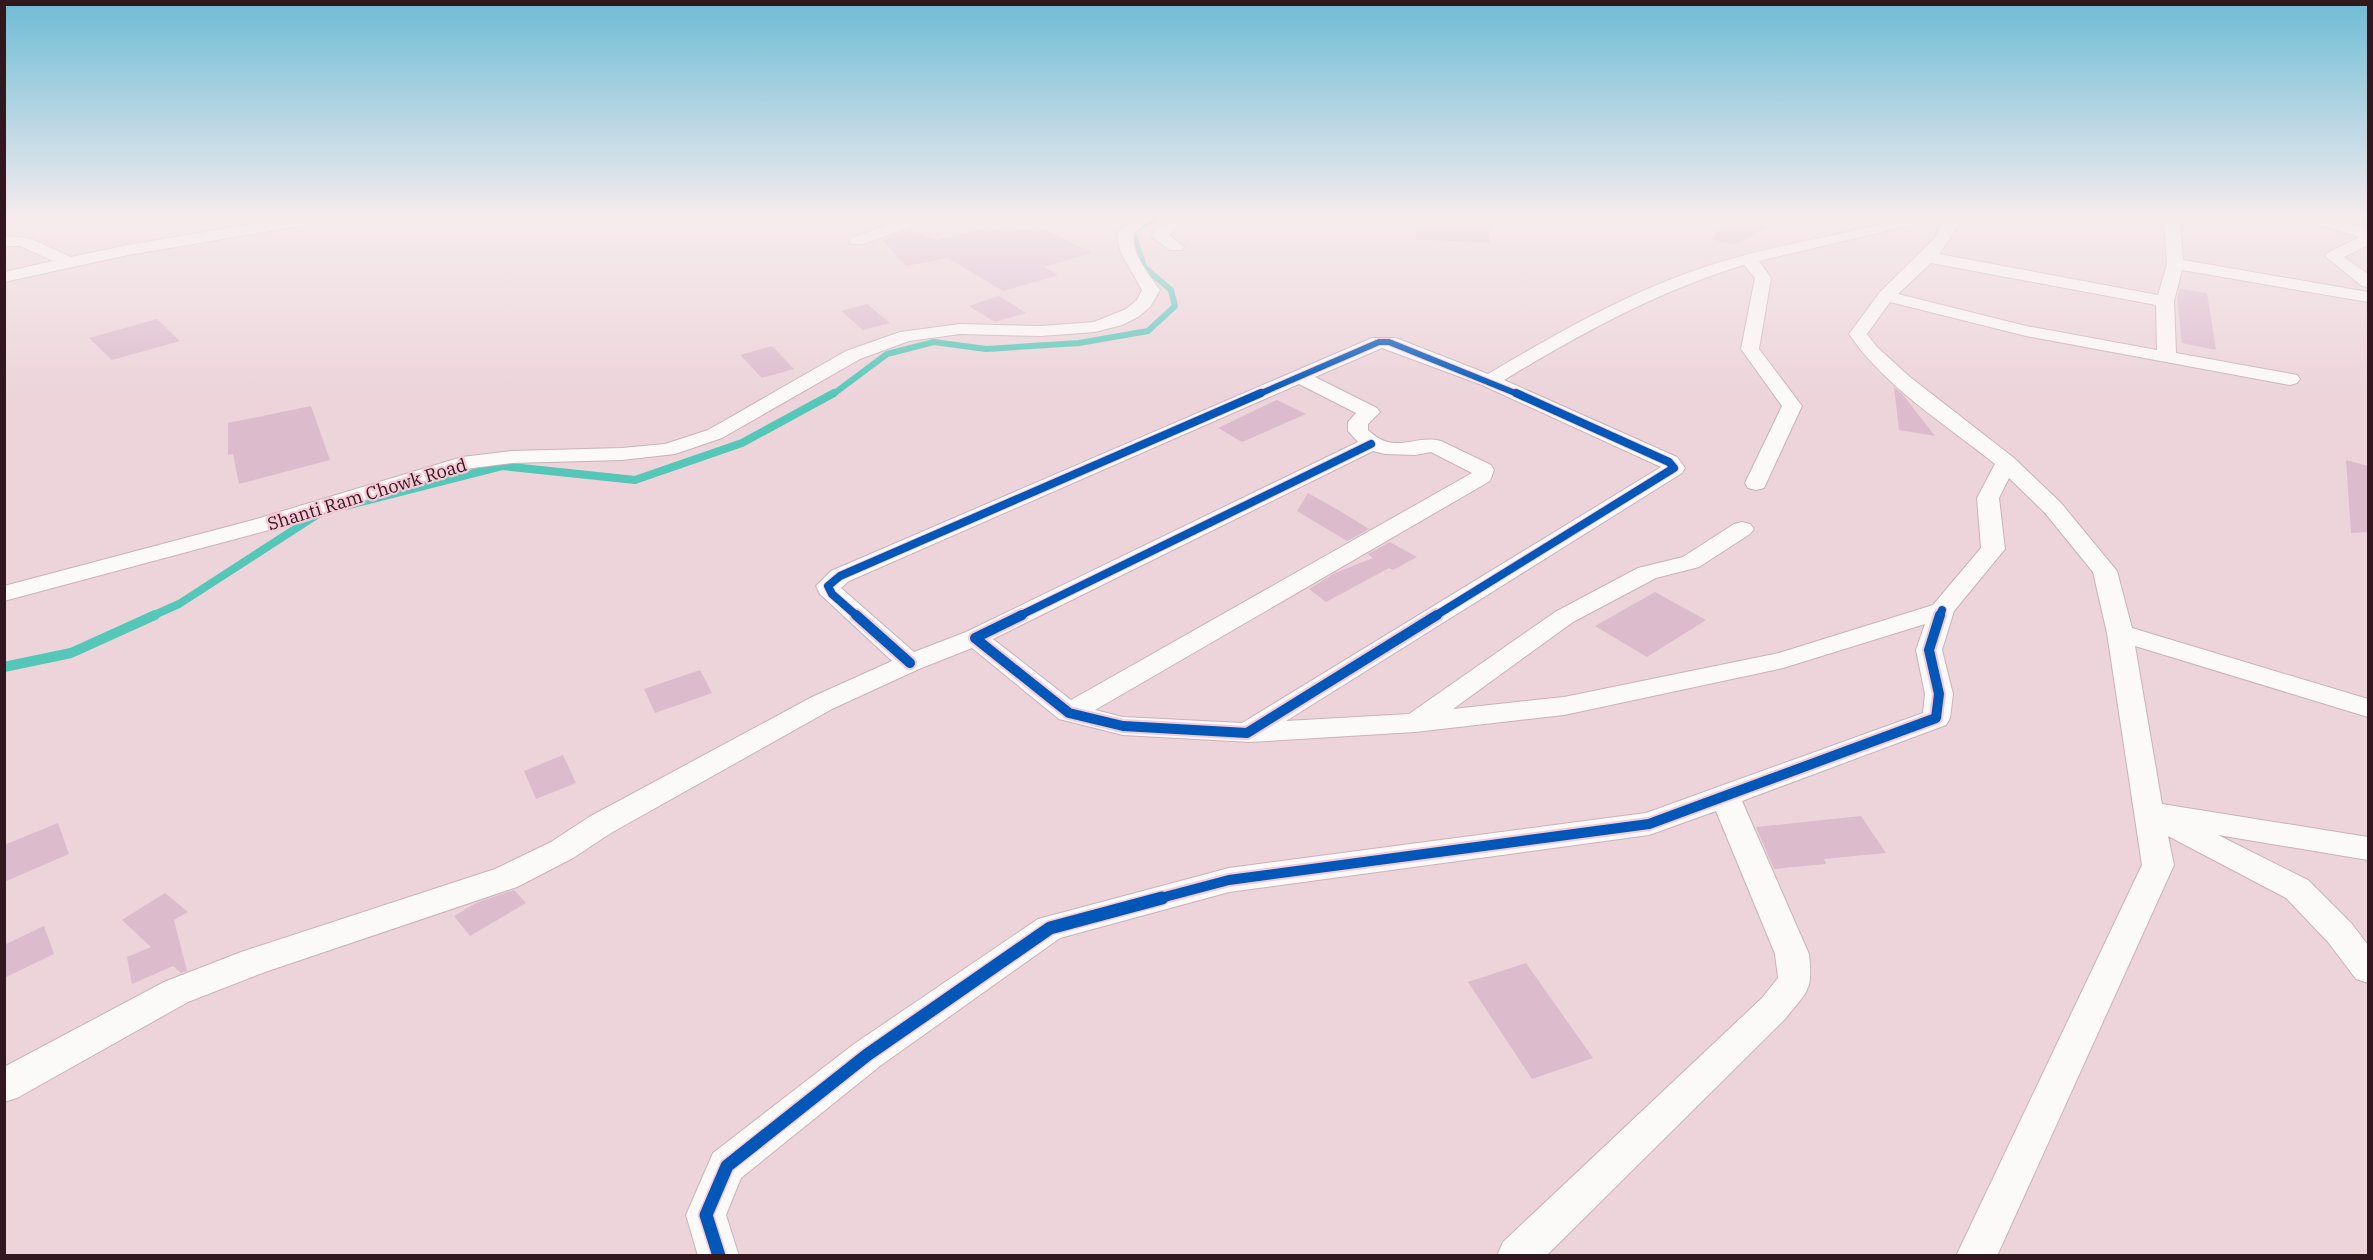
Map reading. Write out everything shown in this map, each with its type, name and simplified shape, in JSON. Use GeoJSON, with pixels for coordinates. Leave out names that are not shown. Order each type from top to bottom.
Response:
{"type":"FeatureCollection","features":[{"type":"Feature","properties":{"kind":"street","name":"Shanti Ram Chowk Road"},"geometry":{"type":"LineString","coordinates":[[4,594],[261,525],[462,463],[534,455],[603,455],[668,450],[715,434],[853,355],[906,336],[960,330],[1041,331],[1095,327],[1116,321],[1132,313],[1144,303],[1151,290],[1144,279]]}},
{"type":"Feature","properties":{"kind":"street"},"geometry":{"type":"LineString","coordinates":[[1489,381],[1630,302],[1689,279]]}},
{"type":"Feature","properties":{"kind":"street"},"geometry":{"type":"LineString","coordinates":[[1756,483],[1791,406],[1750,349],[1763,279]]}},
{"type":"Feature","properties":{"kind":"street"},"geometry":{"type":"LineString","coordinates":[[1904,279],[1886,296],[1858,334],[1870,351],[1903,381],[2006,463],[2053,508],[2105,571],[2120,633],[2158,865],[1977,1256]]}},
{"type":"Feature","properties":{"kind":"street"},"geometry":{"type":"LineString","coordinates":[[2045,279],[2165,301]]}},
{"type":"Feature","properties":{"kind":"street"},"geometry":{"type":"LineString","coordinates":[[2168,357],[2165,301],[2171,279]]}},
{"type":"Feature","properties":{"kind":"street"},"geometry":{"type":"LineString","coordinates":[[2262,279],[2368,297]]}},
{"type":"Feature","properties":{"kind":"street"},"geometry":{"type":"LineString","coordinates":[[1886,296],[2026,331],[2290,379]]}},
{"type":"Feature","properties":{"kind":"street"},"geometry":{"type":"LineString","coordinates":[[910,663],[832,594],[828,586],[840,576],[1371,345],[1389,342],[1489,381],[1670,462],[1674,468],[1247,733]]}},
{"type":"Feature","properties":{"kind":"street"},"geometry":{"type":"LineString","coordinates":[[1069,713],[1482,476],[1483,470],[1434,445],[1399,449],[1371,444],[1358,431],[1358,422],[1370,412],[1300,377]]}},
{"type":"Feature","properties":{"kind":"street"},"geometry":{"type":"LineString","coordinates":[[4,1086],[177,992],[253,962],[507,878],[562,850],[600,825],[822,703],[910,663],[975,638],[1371,444]]}},
{"type":"Feature","properties":{"kind":"street"},"geometry":{"type":"LineString","coordinates":[[719,1256],[706,1215],[727,1166],[867,1055],[1050,928],[1229,880],[1649,824],[1936,718],[1939,694],[1929,650],[1942,610],[1993,549],[1988,498],[2006,463]]}},
{"type":"Feature","properties":{"kind":"street"},"geometry":{"type":"LineString","coordinates":[[1415,723],[1564,617],[1647,573],[1691,562],[1742,529]]}},
{"type":"Feature","properties":{"kind":"street"},"geometry":{"type":"LineString","coordinates":[[975,638],[1069,713],[1123,726],[1247,733],[1415,723],[1564,706],[1783,660],[1942,610]]}},
{"type":"Feature","properties":{"kind":"street"},"geometry":{"type":"LineString","coordinates":[[2120,633],[2368,708]]}},
{"type":"Feature","properties":{"kind":"street"},"geometry":{"type":"LineString","coordinates":[[1517,1256],[1774,1008],[1795,981],[1792,954],[1725,796]]}},
{"type":"Feature","properties":{"kind":"street"},"geometry":{"type":"LineString","coordinates":[[2148,813],[2368,848]]}},
{"type":"Feature","properties":{"kind":"street"},"geometry":{"type":"LineString","coordinates":[[2148,813],[2297,889],[2340,933],[2368,969]]}},
{"type":"Feature","properties":{"kind":"building"},"geometry":{"type":"Polygon","coordinates":[[[983,279],[1045,279],[1003,291],[983,279]]]}},
{"type":"Feature","properties":{"kind":"building"},"geometry":{"type":"Polygon","coordinates":[[[2180,289],[2207,293],[2216,350],[2182,343],[2177,298],[2180,289]]]}},
{"type":"Feature","properties":{"kind":"building"},"geometry":{"type":"Polygon","coordinates":[[[999,296],[1026,313],[995,322],[969,306],[999,296]]]}},
{"type":"Feature","properties":{"kind":"building"},"geometry":{"type":"Polygon","coordinates":[[[867,304],[890,323],[863,330],[841,311],[867,304]]]}},
{"type":"Feature","properties":{"kind":"building"},"geometry":{"type":"Polygon","coordinates":[[[157,319],[180,341],[112,360],[89,338],[157,319]]]}},
{"type":"Feature","properties":{"kind":"building"},"geometry":{"type":"Polygon","coordinates":[[[772,346],[794,369],[762,378],[740,355],[772,346]]]}},
{"type":"Feature","properties":{"kind":"building"},"geometry":{"type":"Polygon","coordinates":[[[1894,387],[1903,395],[1935,436],[1899,430],[1894,387]]]}},
{"type":"Feature","properties":{"kind":"building"},"geometry":{"type":"Polygon","coordinates":[[[1277,400],[1306,414],[1242,442],[1218,428],[1277,400]]]}},
{"type":"Feature","properties":{"kind":"building"},"geometry":{"type":"Polygon","coordinates":[[[311,406],[330,460],[239,484],[233,454],[228,455],[228,423],[311,406]]]}},
{"type":"Feature","properties":{"kind":"building"},"geometry":{"type":"Polygon","coordinates":[[[2346,460],[2368,466],[2368,532],[2351,533],[2346,460]]]}},
{"type":"Feature","properties":{"kind":"building"},"geometry":{"type":"Polygon","coordinates":[[[1308,493],[1369,529],[1347,541],[1297,511],[1308,493]]]}},
{"type":"Feature","properties":{"kind":"building"},"geometry":{"type":"Polygon","coordinates":[[[1390,542],[1417,557],[1393,570],[1389,568],[1326,602],[1309,589],[1335,573],[1373,558],[1368,554],[1390,542]]]}},
{"type":"Feature","properties":{"kind":"building"},"geometry":{"type":"Polygon","coordinates":[[[1655,592],[1706,620],[1647,657],[1595,626],[1655,592]]]}},
{"type":"Feature","properties":{"kind":"building"},"geometry":{"type":"Polygon","coordinates":[[[700,670],[712,693],[655,713],[644,689],[700,670]]]}},
{"type":"Feature","properties":{"kind":"building"},"geometry":{"type":"Polygon","coordinates":[[[563,755],[576,783],[536,799],[524,771],[563,755]]]}},
{"type":"Feature","properties":{"kind":"building"},"geometry":{"type":"Polygon","coordinates":[[[1861,816],[1886,853],[1824,859],[1826,864],[1774,869],[1756,827],[1861,816]]]}},
{"type":"Feature","properties":{"kind":"building"},"geometry":{"type":"Polygon","coordinates":[[[58,823],[69,854],[4,882],[4,845],[58,823]]]}},
{"type":"Feature","properties":{"kind":"building"},"geometry":{"type":"Polygon","coordinates":[[[514,890],[526,903],[470,936],[454,916],[476,903],[514,890]]]}},
{"type":"Feature","properties":{"kind":"building"},"geometry":{"type":"Polygon","coordinates":[[[165,893],[188,912],[174,920],[187,971],[181,973],[173,966],[132,984],[127,957],[151,947],[122,920],[165,893]]]}},
{"type":"Feature","properties":{"kind":"building"},"geometry":{"type":"Polygon","coordinates":[[[44,926],[54,954],[4,978],[4,945],[44,926]]]}},
{"type":"Feature","properties":{"kind":"building"},"geometry":{"type":"Polygon","coordinates":[[[1526,963],[1593,1058],[1532,1079],[1468,982],[1526,963]]]}},
{"type":"Feature","properties":{"kind":"waterway"},"geometry":{"type":"LineString","coordinates":[[832,395],[887,354],[934,342],[986,349],[1079,343],[1148,331],[1175,306],[1171,290],[1158,279]]}},
{"type":"Feature","properties":{"kind":"waterway"},"geometry":{"type":"LineString","coordinates":[[345,506],[502,466],[635,480],[742,443],[834,393]]}},
{"type":"Feature","properties":{"kind":"waterway"},"geometry":{"type":"LineString","coordinates":[[152,616],[179,604],[323,511]]}},
{"type":"Feature","properties":{"kind":"waterway"},"geometry":{"type":"LineString","coordinates":[[4,667],[71,653],[155,615]]}},
{"type":"Feature","properties":{"kind":"cycle path"},"geometry":{"type":"LineString","coordinates":[[910,663],[832,594],[828,586],[840,576],[1379,342],[1389,342],[1489,381],[1669,462],[1674,468],[1247,733],[1123,726],[1069,713],[975,638],[1371,444]]}},
{"type":"Feature","properties":{"kind":"cycle path"},"geometry":{"type":"LineString","coordinates":[[719,1256],[706,1215],[727,1166],[867,1055],[1050,928],[1229,880],[1649,824],[1936,718],[1939,694],[1929,650],[1942,610]]}}]}
